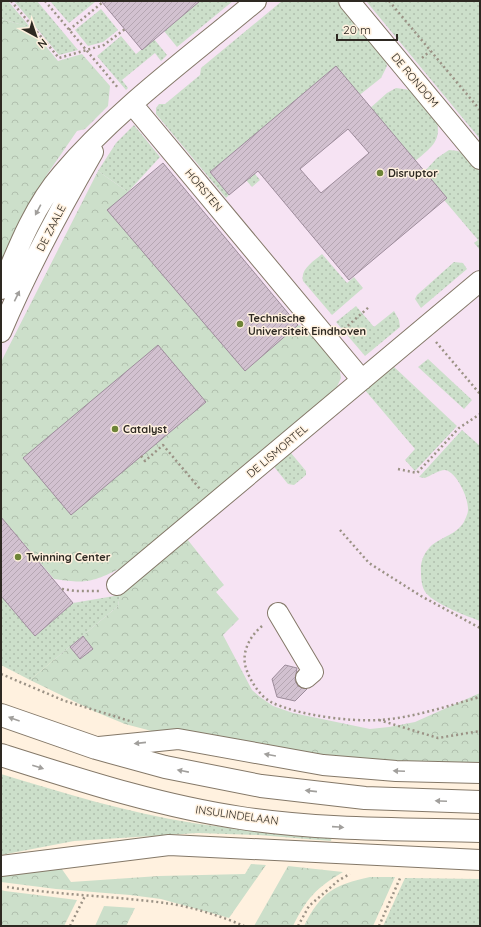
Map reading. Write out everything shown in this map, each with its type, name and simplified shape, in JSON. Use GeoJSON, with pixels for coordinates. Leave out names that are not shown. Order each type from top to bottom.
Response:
{"type":"FeatureCollection","features":[{"type":"Feature","properties":{"kind":"main road"},"geometry":{"type":"LineString","coordinates":[[1,715],[96,748],[165,768],[261,786],[365,798],[480,802]]}},
{"type":"Feature","properties":{"kind":"main road","name":"INSULINDELAAN"},"geometry":{"type":"LineString","coordinates":[[1,755],[147,800],[241,818],[340,828],[480,831]]}},
{"type":"Feature","properties":{"kind":"street","name":"DE ZAALE"},"geometry":{"type":"LineString","coordinates":[[1,289],[41,204],[61,175],[106,127],[256,1]]}},
{"type":"Feature","properties":{"kind":"street","name":"DE RONDOM"},"geometry":{"type":"LineString","coordinates":[[349,1],[480,159]]}},
{"type":"Feature","properties":{"kind":"street","name":"HORSTEN"},"geometry":{"type":"LineString","coordinates":[[132,104],[362,380]]}},
{"type":"Feature","properties":{"kind":"street","name":"DE ZAALE"},"geometry":{"type":"LineString","coordinates":[[1,332],[49,230],[106,127]]}},
{"type":"Feature","properties":{"kind":"street","name":"DE LISMORTEL"},"geometry":{"type":"LineString","coordinates":[[117,586],[480,281]]}},
{"type":"Feature","properties":{"kind":"street"},"geometry":{"type":"LineString","coordinates":[[278,613],[313,672],[306,678]]}},
{"type":"Feature","properties":{"kind":"street"},"geometry":{"type":"LineString","coordinates":[[96,748],[178,739],[323,765],[396,771],[480,773]]}},
{"type":"Feature","properties":{"kind":"street"},"geometry":{"type":"LineString","coordinates":[[1,866],[169,845],[480,860]]}},
{"type":"Feature","properties":{"kind":"path"},"geometry":{"type":"LineString","coordinates":[[11,1],[59,58],[104,45],[125,29]]}},
{"type":"Feature","properties":{"kind":"path"},"geometry":{"type":"LineString","coordinates":[[44,1],[132,104]]}},
{"type":"Feature","properties":{"kind":"path"},"geometry":{"type":"LineString","coordinates":[[389,1],[480,110]]}},
{"type":"Feature","properties":{"kind":"path"},"geometry":{"type":"LineString","coordinates":[[69,30],[102,2]]}},
{"type":"Feature","properties":{"kind":"path"},"geometry":{"type":"LineString","coordinates":[[330,341],[369,307]]}},
{"type":"Feature","properties":{"kind":"path"},"geometry":{"type":"LineString","coordinates":[[424,328],[480,394]]}},
{"type":"Feature","properties":{"kind":"path"},"geometry":{"type":"LineString","coordinates":[[398,469],[417,473],[460,428],[480,414]]}},
{"type":"Feature","properties":{"kind":"path"},"geometry":{"type":"LineString","coordinates":[[142,456],[145,461],[163,445],[213,505]]}},
{"type":"Feature","properties":{"kind":"path"},"geometry":{"type":"LineString","coordinates":[[340,530],[369,562],[421,596],[480,628]]}},
{"type":"Feature","properties":{"kind":"path"},"geometry":{"type":"LineString","coordinates":[[62,589],[92,592],[104,591],[117,586]]}},
{"type":"Feature","properties":{"kind":"path"},"geometry":{"type":"LineString","coordinates":[[1,674],[66,700],[138,724]]}},
{"type":"Feature","properties":{"kind":"path"},"geometry":{"type":"LineString","coordinates":[[480,697],[429,711],[379,720],[438,738],[480,731]]}},
{"type":"Feature","properties":{"kind":"path"},"geometry":{"type":"LineString","coordinates":[[298,926],[309,906],[338,880],[362,868],[370,855]]}},
{"type":"Feature","properties":{"kind":"path"},"geometry":{"type":"LineString","coordinates":[[379,926],[409,857]]}},
{"type":"Feature","properties":{"kind":"path"},"geometry":{"type":"LineString","coordinates":[[1,886],[85,896],[166,903],[227,919],[244,926]]}},
{"type":"Feature","properties":{"kind":"path"},"geometry":{"type":"LineString","coordinates":[[70,926],[85,896]]}},
{"type":"Feature","properties":{"kind":"shaded area","name":"Technische Universiteit Eindhoven"},"geometry":{"type":"Polygon","coordinates":[[[1,1],[480,1],[480,746],[422,753],[1,646],[1,1]]]}},
{"type":"Feature","properties":{"kind":"green space"},"geometry":{"type":"Polygon","coordinates":[[[1,1],[8,1],[30,27],[1,19],[1,1]]]}},
{"type":"Feature","properties":{"kind":"green space"},"geometry":{"type":"Polygon","coordinates":[[[14,1],[37,1],[78,50],[59,55],[14,1]]]}},
{"type":"Feature","properties":{"kind":"green space"},"geometry":{"type":"Polygon","coordinates":[[[50,1],[94,1],[95,2],[69,23],[50,1]]]}},
{"type":"Feature","properties":{"kind":"green space"},"geometry":{"type":"Polygon","coordinates":[[[200,1],[233,1],[177,47],[164,31],[200,1]]]}},
{"type":"Feature","properties":{"kind":"green space"},"geometry":{"type":"Polygon","coordinates":[[[282,1],[337,1],[385,58],[387,66],[381,78],[357,97],[236,151],[260,180],[252,187],[227,158],[210,172],[229,195],[226,198],[156,114],[156,108],[159,104],[165,104],[200,75],[201,68],[282,1]]]}},
{"type":"Feature","properties":{"kind":"green space"},"geometry":{"type":"Polygon","coordinates":[[[366,1],[480,1],[480,139],[366,1]]]}},
{"type":"Feature","properties":{"kind":"green space"},"geometry":{"type":"Polygon","coordinates":[[[101,9],[118,30],[103,42],[88,46],[75,30],[101,9]]]}},
{"type":"Feature","properties":{"kind":"green space"},"geometry":{"type":"Polygon","coordinates":[[[1,19],[30,27],[58,61],[82,54],[110,86],[108,106],[85,129],[77,131],[46,176],[46,182],[1,267],[1,19]]]}},
{"type":"Feature","properties":{"kind":"green space"},"geometry":{"type":"Polygon","coordinates":[[[121,36],[136,54],[154,39],[167,55],[161,61],[155,53],[122,80],[128,88],[126,90],[97,56],[121,36]]]}},
{"type":"Feature","properties":{"kind":"green space"},"geometry":{"type":"Polygon","coordinates":[[[396,88],[410,90],[437,123],[437,136],[432,146],[413,163],[368,110],[387,93],[396,88]]]}},
{"type":"Feature","properties":{"kind":"green space"},"geometry":{"type":"Polygon","coordinates":[[[134,125],[160,157],[128,192],[98,171],[116,143],[134,125]]]}},
{"type":"Feature","properties":{"kind":"green space"},"geometry":{"type":"Polygon","coordinates":[[[449,150],[458,151],[468,157],[480,172],[480,250],[474,243],[478,240],[422,174],[437,158],[449,150]]]}},
{"type":"Feature","properties":{"kind":"green space"},"geometry":{"type":"Polygon","coordinates":[[[98,171],[128,192],[246,370],[298,325],[307,328],[339,366],[341,378],[336,389],[123,567],[97,579],[74,581],[54,579],[1,517],[1,362],[98,171]]]}},
{"type":"Feature","properties":{"kind":"green space"},"geometry":{"type":"Polygon","coordinates":[[[322,254],[347,283],[354,277],[363,288],[332,315],[303,281],[306,269],[322,254]]]}},
{"type":"Feature","properties":{"kind":"green space"},"geometry":{"type":"Polygon","coordinates":[[[454,262],[463,263],[467,269],[421,308],[415,299],[417,295],[454,262]]]}},
{"type":"Feature","properties":{"kind":"green space"},"geometry":{"type":"Polygon","coordinates":[[[356,306],[374,327],[394,311],[399,320],[400,327],[365,356],[336,322],[356,306]]]}},
{"type":"Feature","properties":{"kind":"green space"},"geometry":{"type":"Polygon","coordinates":[[[428,359],[472,400],[464,409],[418,367],[428,359]]]}},
{"type":"Feature","properties":{"kind":"green space"},"geometry":{"type":"Polygon","coordinates":[[[392,365],[457,426],[415,471],[405,460],[415,449],[364,389],[392,365]]]}},
{"type":"Feature","properties":{"kind":"green space"},"geometry":{"type":"Polygon","coordinates":[[[462,430],[480,446],[480,621],[438,603],[424,590],[421,578],[421,565],[423,557],[432,545],[461,526],[467,515],[468,505],[467,499],[458,481],[449,472],[443,470],[425,478],[419,477],[462,430]]]}},
{"type":"Feature","properties":{"kind":"green space"},"geometry":{"type":"Polygon","coordinates":[[[288,453],[291,453],[306,471],[306,475],[294,485],[288,484],[275,468],[275,464],[288,453]]]}},
{"type":"Feature","properties":{"kind":"green space"},"geometry":{"type":"Polygon","coordinates":[[[187,539],[224,585],[216,592],[239,619],[223,635],[252,690],[260,697],[273,706],[293,713],[370,729],[415,722],[480,693],[480,773],[182,739],[125,724],[96,712],[30,680],[118,606],[120,595],[187,539]]]}},
{"type":"Feature","properties":{"kind":"green space"},"geometry":{"type":"Polygon","coordinates":[[[120,595],[118,606],[30,680],[1,665],[1,596],[35,636],[73,603],[120,595]]]}},
{"type":"Feature","properties":{"kind":"green space"},"geometry":{"type":"Polygon","coordinates":[[[1,774],[96,802],[169,819],[245,829],[332,836],[331,841],[258,835],[198,833],[74,841],[1,855],[1,774]]]}},
{"type":"Feature","properties":{"kind":"green space"},"geometry":{"type":"Polygon","coordinates":[[[251,864],[266,865],[229,918],[161,899],[1,882],[1,876],[59,865],[71,882],[159,876],[245,874],[251,864]]]}},
{"type":"Feature","properties":{"kind":"green space"},"geometry":{"type":"Polygon","coordinates":[[[288,866],[343,872],[313,894],[293,926],[254,926],[288,866]]]}},
{"type":"Feature","properties":{"kind":"green space"},"geometry":{"type":"Polygon","coordinates":[[[370,877],[395,877],[373,926],[304,926],[316,905],[330,892],[347,883],[370,877]]]}},
{"type":"Feature","properties":{"kind":"green space"},"geometry":{"type":"Polygon","coordinates":[[[405,878],[480,879],[480,926],[383,926],[405,878]]]}},
{"type":"Feature","properties":{"kind":"green space"},"geometry":{"type":"Polygon","coordinates":[[[1,890],[77,900],[64,926],[1,926],[1,890]]]}},
{"type":"Feature","properties":{"kind":"green space"},"geometry":{"type":"Polygon","coordinates":[[[104,906],[135,908],[126,926],[95,926],[104,906]]]}},
{"type":"Feature","properties":{"kind":"building"},"geometry":{"type":"Polygon","coordinates":[[[101,1],[200,1],[142,50],[101,1]]]}},
{"type":"Feature","properties":{"kind":"building","name":"Disruptor"},"geometry":{"type":"Polygon","coordinates":[[[336,66],[447,198],[349,280],[258,171],[229,195],[210,172],[336,66]],[[348,129],[300,169],[321,193],[369,153],[348,129]]]}},
{"type":"Feature","properties":{"kind":"building"},"geometry":{"type":"Polygon","coordinates":[[[163,163],[298,325],[245,371],[107,210],[163,163]]]}},
{"type":"Feature","properties":{"kind":"building","name":"Catalyst"},"geometry":{"type":"Polygon","coordinates":[[[158,345],[206,402],[71,515],[23,458],[158,345]]]}},
{"type":"Feature","properties":{"kind":"building","name":"Twinning Center"},"geometry":{"type":"Polygon","coordinates":[[[1,517],[73,603],[35,636],[1,596],[1,517]]]}},
{"type":"Feature","properties":{"kind":"building"},"geometry":{"type":"Polygon","coordinates":[[[83,636],[93,649],[80,659],[70,647],[83,636]]]}},
{"type":"Feature","properties":{"kind":"building"},"geometry":{"type":"Polygon","coordinates":[[[285,665],[297,668],[295,680],[298,686],[307,689],[295,701],[277,697],[272,679],[285,665]]]}},
{"type":"Feature","properties":{"kind":"place","name":"Disruptor"},"geometry":{"type":"Point","coordinates":[380,173]}},
{"type":"Feature","properties":{"kind":"place","name":"Technische Universiteit Eindhoven"},"geometry":{"type":"Point","coordinates":[240,324]}},
{"type":"Feature","properties":{"kind":"place","name":"Catalyst"},"geometry":{"type":"Point","coordinates":[115,429]}},
{"type":"Feature","properties":{"kind":"place","name":"Twinning Center"},"geometry":{"type":"Point","coordinates":[18,557]}}]}
